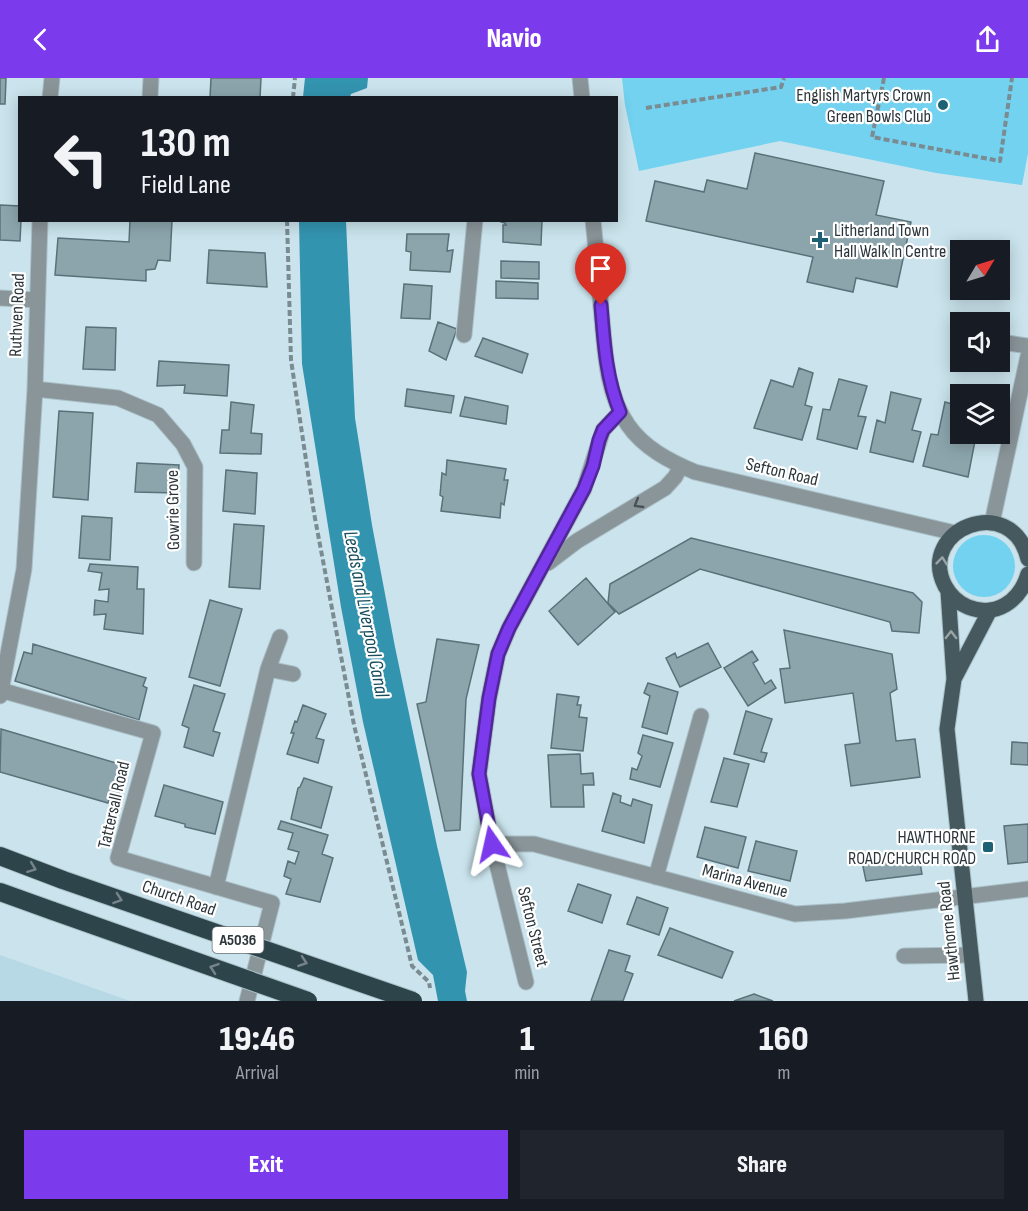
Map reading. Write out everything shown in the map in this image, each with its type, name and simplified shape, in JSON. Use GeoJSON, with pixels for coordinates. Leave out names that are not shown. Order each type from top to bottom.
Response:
{"type":"FeatureCollection","features":[{"type":"Feature","properties":{"kind":"highway","name":"Church Road"},"geometry":{"type":"LineString","coordinates":[[0,856],[413,1001]]}},
{"type":"Feature","properties":{"kind":"highway","name":"A5036"},"geometry":{"type":"LineString","coordinates":[[0,892],[308,1001]]}},
{"type":"Feature","properties":{"kind":"main road"},"geometry":{"type":"LineString","coordinates":[[955,533],[979,522],[992,523],[1012,532],[1024,541],[1028,559]]}},
{"type":"Feature","properties":{"kind":"main road","name":"Hawthorne Road"},"geometry":{"type":"LineString","coordinates":[[955,533],[947,543],[940,567],[948,591],[954,679],[947,729],[976,1001]]}},
{"type":"Feature","properties":{"kind":"main road"},"geometry":{"type":"LineString","coordinates":[[948,591],[956,601],[967,607],[990,610],[1011,602],[1027,581]]}},
{"type":"Feature","properties":{"kind":"main road","name":"Hawthorne Road"},"geometry":{"type":"LineString","coordinates":[[954,679],[990,610]]}},
{"type":"Feature","properties":{"kind":"street"},"geometry":{"type":"LineString","coordinates":[[50,96],[52,78]]}},
{"type":"Feature","properties":{"kind":"street"},"geometry":{"type":"LineString","coordinates":[[150,96],[151,78]]}},
{"type":"Feature","properties":{"kind":"street"},"geometry":{"type":"LineString","coordinates":[[580,78],[582,96]]}},
{"type":"Feature","properties":{"kind":"street","name":"Ruthven Road"},"geometry":{"type":"LineString","coordinates":[[0,692],[24,569],[35,389],[40,222]]}},
{"type":"Feature","properties":{"kind":"street"},"geometry":{"type":"LineString","coordinates":[[464,335],[475,222]]}},
{"type":"Feature","properties":{"kind":"street","name":"Sefton Road"},"geometry":{"type":"LineString","coordinates":[[593,222],[605,348],[613,395],[628,425],[645,444],[666,459],[695,472],[955,533]]}},
{"type":"Feature","properties":{"kind":"street"},"geometry":{"type":"LineString","coordinates":[[0,298],[37,300]]}},
{"type":"Feature","properties":{"kind":"street"},"geometry":{"type":"LineString","coordinates":[[1010,343],[1028,346]]}},
{"type":"Feature","properties":{"kind":"street"},"geometry":{"type":"LineString","coordinates":[[992,523],[1028,356]]}},
{"type":"Feature","properties":{"kind":"street","name":"Gowrie Grove"},"geometry":{"type":"LineString","coordinates":[[35,389],[118,398],[158,415],[183,444],[195,467],[194,563]]}},
{"type":"Feature","properties":{"kind":"street","name":"Sefton Street"},"geometry":{"type":"LineString","coordinates":[[526,982],[492,844],[479,774],[489,698],[498,654],[584,489],[603,430],[620,412]]}},
{"type":"Feature","properties":{"kind":"street","name":"Sefton Street"},"geometry":{"type":"LineString","coordinates":[[540,572],[551,560],[577,541],[665,488],[681,466]]}},
{"type":"Feature","properties":{"kind":"street"},"geometry":{"type":"LineString","coordinates":[[216,887],[268,669],[280,637]]}},
{"type":"Feature","properties":{"kind":"street"},"geometry":{"type":"LineString","coordinates":[[268,669],[293,674]]}},
{"type":"Feature","properties":{"kind":"street","name":"Tattersall Road"},"geometry":{"type":"LineString","coordinates":[[0,692],[153,733],[118,858],[272,903],[247,1001]]}},
{"type":"Feature","properties":{"kind":"street"},"geometry":{"type":"LineString","coordinates":[[656,877],[701,716]]}},
{"type":"Feature","properties":{"kind":"street","name":"Marina Avenue"},"geometry":{"type":"LineString","coordinates":[[492,844],[534,844],[795,914],[845,911],[1028,889]]}},
{"type":"Feature","properties":{"kind":"street"},"geometry":{"type":"LineString","coordinates":[[904,956],[971,954]]}},
{"type":"Feature","properties":{"kind":"path"},"geometry":{"type":"LineString","coordinates":[[293,96],[295,78]]}},
{"type":"Feature","properties":{"kind":"path"},"geometry":{"type":"LineString","coordinates":[[646,108],[781,87],[784,78]]}},
{"type":"Feature","properties":{"kind":"path"},"geometry":{"type":"LineString","coordinates":[[884,78],[872,137],[1000,161],[1012,78]]}},
{"type":"Feature","properties":{"kind":"path"},"geometry":{"type":"LineString","coordinates":[[287,222],[291,360],[303,449],[331,610],[354,725],[412,966],[429,982],[431,992]]}},
{"type":"Feature","properties":{"kind":"shaded area"},"geometry":{"type":"Polygon","coordinates":[[[622,78],[1028,78],[1028,153],[1022,185],[936,173],[780,141],[639,171],[625,105],[622,78]]]}},
{"type":"Feature","properties":{"kind":"shaded area"},"geometry":{"type":"Polygon","coordinates":[[[984,535],[1006,544],[1015,566],[1006,588],[984,597],[962,588],[953,566],[962,544],[984,535]]]}},
{"type":"Feature","properties":{"kind":"shaded area"},"geometry":{"type":"Polygon","coordinates":[[[0,955],[130,1001],[0,1001],[0,955]]]}},
{"type":"Feature","properties":{"kind":"water"},"geometry":{"type":"Polygon","coordinates":[[[305,78],[368,78],[367,88],[350,96],[303,96],[305,78]]]}},
{"type":"Feature","properties":{"kind":"water","name":"Leeds and Liverpool Canal"},"geometry":{"type":"Polygon","coordinates":[[[299,222],[346,222],[355,418],[395,647],[437,846],[467,972],[465,991],[467,1001],[438,1001],[433,975],[418,960],[363,722],[341,607],[302,364],[299,222]]]}},
{"type":"Feature","properties":{"kind":"building"},"geometry":{"type":"Polygon","coordinates":[[[0,78],[6,78],[5,104],[0,104],[0,78]]]}},
{"type":"Feature","properties":{"kind":"building"},"geometry":{"type":"Polygon","coordinates":[[[211,78],[261,78],[260,96],[210,96],[211,78]]]}},
{"type":"Feature","properties":{"kind":"building","name":"Litherland Town Hall Walk In Centre"},"geometry":{"type":"Polygon","coordinates":[[[755,153],[884,181],[876,215],[911,222],[897,287],[856,278],[853,292],[807,282],[813,257],[646,221],[655,181],[704,192],[707,180],[747,189],[755,153]]]}},
{"type":"Feature","properties":{"kind":"building"},"geometry":{"type":"Polygon","coordinates":[[[0,205],[18,206],[18,222],[21,222],[20,241],[0,240],[0,205]]]}},
{"type":"Feature","properties":{"kind":"building"},"geometry":{"type":"Polygon","coordinates":[[[130,222],[172,222],[170,261],[158,260],[155,269],[146,270],[146,281],[55,275],[58,238],[129,242],[130,222]]]}},
{"type":"Feature","properties":{"kind":"building"},"geometry":{"type":"Polygon","coordinates":[[[501,222],[542,222],[541,245],[503,242],[505,223],[501,222]]]}},
{"type":"Feature","properties":{"kind":"building"},"geometry":{"type":"Polygon","coordinates":[[[407,234],[449,234],[447,251],[453,250],[450,272],[410,270],[411,252],[406,251],[407,234]]]}},
{"type":"Feature","properties":{"kind":"building"},"geometry":{"type":"Polygon","coordinates":[[[209,250],[265,253],[267,287],[207,283],[209,250]]]}},
{"type":"Feature","properties":{"kind":"building"},"geometry":{"type":"Polygon","coordinates":[[[501,261],[539,262],[539,279],[501,278],[501,261]]]}},
{"type":"Feature","properties":{"kind":"building"},"geometry":{"type":"Polygon","coordinates":[[[496,281],[538,283],[538,299],[496,298],[496,281]]]}},
{"type":"Feature","properties":{"kind":"building"},"geometry":{"type":"Polygon","coordinates":[[[404,284],[432,286],[430,319],[401,318],[404,284]]]}},
{"type":"Feature","properties":{"kind":"building"},"geometry":{"type":"Polygon","coordinates":[[[438,322],[457,329],[446,360],[429,351],[438,322]]]}},
{"type":"Feature","properties":{"kind":"building"},"geometry":{"type":"Polygon","coordinates":[[[86,327],[116,328],[115,370],[83,369],[86,327]]]}},
{"type":"Feature","properties":{"kind":"building"},"geometry":{"type":"Polygon","coordinates":[[[483,338],[528,354],[522,373],[475,356],[483,338]]]}},
{"type":"Feature","properties":{"kind":"building"},"geometry":{"type":"Polygon","coordinates":[[[159,361],[229,365],[227,396],[184,393],[185,385],[157,386],[159,361]]]}},
{"type":"Feature","properties":{"kind":"building"},"geometry":{"type":"Polygon","coordinates":[[[799,368],[813,373],[805,405],[812,407],[802,440],[754,428],[771,380],[793,387],[799,368]]]}},
{"type":"Feature","properties":{"kind":"building"},"geometry":{"type":"Polygon","coordinates":[[[839,379],[867,386],[858,416],[866,417],[857,449],[817,439],[823,409],[830,410],[839,379]]]}},
{"type":"Feature","properties":{"kind":"building"},"geometry":{"type":"Polygon","coordinates":[[[407,389],[454,396],[451,413],[405,406],[407,389]]]}},
{"type":"Feature","properties":{"kind":"building"},"geometry":{"type":"Polygon","coordinates":[[[891,392],[921,399],[912,430],[921,432],[913,462],[870,452],[877,420],[885,423],[891,392]]]}},
{"type":"Feature","properties":{"kind":"building"},"geometry":{"type":"Polygon","coordinates":[[[465,397],[508,406],[506,424],[460,416],[465,397]]]}},
{"type":"Feature","properties":{"kind":"building"},"geometry":{"type":"Polygon","coordinates":[[[231,402],[254,405],[251,433],[262,434],[261,454],[220,453],[222,430],[229,430],[231,402]]]}},
{"type":"Feature","properties":{"kind":"building"},"geometry":{"type":"Polygon","coordinates":[[[945,402],[950,403],[950,444],[974,444],[968,477],[923,466],[931,434],[938,435],[945,402]]]}},
{"type":"Feature","properties":{"kind":"building"},"geometry":{"type":"Polygon","coordinates":[[[59,411],[93,413],[88,500],[53,497],[59,411]]]}},
{"type":"Feature","properties":{"kind":"building"},"geometry":{"type":"Polygon","coordinates":[[[447,460],[506,469],[504,480],[508,480],[504,505],[501,503],[500,518],[441,511],[442,473],[446,475],[447,460]]]}},
{"type":"Feature","properties":{"kind":"building"},"geometry":{"type":"Polygon","coordinates":[[[137,463],[179,465],[177,493],[135,492],[137,463]]]}},
{"type":"Feature","properties":{"kind":"building"},"geometry":{"type":"Polygon","coordinates":[[[226,470],[257,473],[255,514],[223,511],[226,470]]]}},
{"type":"Feature","properties":{"kind":"building"},"geometry":{"type":"Polygon","coordinates":[[[82,516],[112,518],[110,560],[79,558],[82,516]]]}},
{"type":"Feature","properties":{"kind":"building"},"geometry":{"type":"Polygon","coordinates":[[[234,524],[264,526],[260,589],[229,587],[234,524]]]}},
{"type":"Feature","properties":{"kind":"building"},"geometry":{"type":"Polygon","coordinates":[[[691,538],[913,593],[922,602],[919,633],[892,631],[890,622],[700,569],[619,614],[608,603],[610,584],[691,538]]]}},
{"type":"Feature","properties":{"kind":"building"},"geometry":{"type":"Polygon","coordinates":[[[90,564],[138,567],[137,589],[144,589],[143,634],[104,629],[106,614],[94,615],[95,600],[108,602],[109,589],[99,590],[102,573],[88,571],[90,564]]]}},
{"type":"Feature","properties":{"kind":"building"},"geometry":{"type":"Polygon","coordinates":[[[586,578],[615,612],[578,645],[549,611],[586,578]]]}},
{"type":"Feature","properties":{"kind":"building"},"geometry":{"type":"Polygon","coordinates":[[[210,600],[242,609],[220,686],[189,677],[210,600]]]}},
{"type":"Feature","properties":{"kind":"building"},"geometry":{"type":"Polygon","coordinates":[[[784,630],[892,654],[897,689],[890,693],[896,741],[915,739],[920,777],[851,786],[845,745],[860,743],[853,693],[785,703],[780,669],[790,668],[784,630]]]}},
{"type":"Feature","properties":{"kind":"building"},"geometry":{"type":"Polygon","coordinates":[[[437,639],[479,645],[466,699],[460,830],[445,831],[417,704],[426,702],[437,639]]]}},
{"type":"Feature","properties":{"kind":"building"},"geometry":{"type":"Polygon","coordinates":[[[708,643],[721,667],[680,687],[666,658],[675,653],[677,658],[708,643]]]}},
{"type":"Feature","properties":{"kind":"building"},"geometry":{"type":"Polygon","coordinates":[[[33,644],[146,678],[143,686],[147,688],[139,720],[15,681],[24,652],[32,654],[33,644]]]}},
{"type":"Feature","properties":{"kind":"building"},"geometry":{"type":"Polygon","coordinates":[[[752,651],[758,660],[753,663],[765,684],[771,680],[776,688],[748,706],[724,668],[752,651]]]}},
{"type":"Feature","properties":{"kind":"building"},"geometry":{"type":"Polygon","coordinates":[[[648,683],[678,692],[667,734],[642,727],[650,696],[644,693],[648,683]]]}},
{"type":"Feature","properties":{"kind":"building"},"geometry":{"type":"Polygon","coordinates":[[[194,685],[225,694],[213,731],[220,733],[213,756],[184,747],[189,728],[182,725],[194,685]]]}},
{"type":"Feature","properties":{"kind":"building"},"geometry":{"type":"Polygon","coordinates":[[[557,694],[579,697],[577,705],[581,705],[579,717],[587,718],[583,751],[551,748],[557,694]]]}},
{"type":"Feature","properties":{"kind":"building"},"geometry":{"type":"Polygon","coordinates":[[[303,705],[326,714],[316,738],[324,740],[318,763],[287,754],[294,733],[291,733],[303,705]]]}},
{"type":"Feature","properties":{"kind":"building"},"geometry":{"type":"Polygon","coordinates":[[[746,711],[772,719],[761,752],[767,753],[764,762],[734,754],[746,711]]]}},
{"type":"Feature","properties":{"kind":"building"},"geometry":{"type":"Polygon","coordinates":[[[1,729],[126,766],[119,794],[111,793],[108,803],[0,772],[1,729]]]}},
{"type":"Feature","properties":{"kind":"building"},"geometry":{"type":"Polygon","coordinates":[[[643,735],[673,743],[660,787],[630,779],[632,768],[637,770],[642,756],[638,753],[643,735]]]}},
{"type":"Feature","properties":{"kind":"building"},"geometry":{"type":"Polygon","coordinates":[[[1012,742],[1028,743],[1028,765],[1011,764],[1012,742]]]}},
{"type":"Feature","properties":{"kind":"building"},"geometry":{"type":"Polygon","coordinates":[[[580,754],[581,774],[593,773],[594,785],[583,785],[584,807],[551,807],[548,755],[580,754]]]}},
{"type":"Feature","properties":{"kind":"building"},"geometry":{"type":"Polygon","coordinates":[[[724,758],[749,764],[737,807],[711,802],[724,758]]]}},
{"type":"Feature","properties":{"kind":"building"},"geometry":{"type":"Polygon","coordinates":[[[304,778],[332,787],[321,828],[291,819],[298,788],[304,778]]]}},
{"type":"Feature","properties":{"kind":"building"},"geometry":{"type":"Polygon","coordinates":[[[164,785],[223,802],[215,834],[185,827],[185,824],[155,816],[164,785]]]}},
{"type":"Feature","properties":{"kind":"building"},"geometry":{"type":"Polygon","coordinates":[[[613,793],[621,796],[620,802],[631,806],[633,799],[652,805],[644,843],[602,831],[613,793]]]}},
{"type":"Feature","properties":{"kind":"building"},"geometry":{"type":"Polygon","coordinates":[[[281,821],[328,835],[322,854],[333,858],[320,902],[286,894],[291,879],[284,876],[288,861],[295,864],[299,852],[288,849],[293,833],[278,829],[281,821]]]}},
{"type":"Feature","properties":{"kind":"building"},"geometry":{"type":"Polygon","coordinates":[[[1028,824],[1028,862],[1008,864],[1004,826],[1028,824]]]}},
{"type":"Feature","properties":{"kind":"building"},"geometry":{"type":"Polygon","coordinates":[[[705,827],[746,837],[738,868],[697,857],[705,827]]]}},
{"type":"Feature","properties":{"kind":"building"},"geometry":{"type":"Polygon","coordinates":[[[756,841],[797,851],[790,881],[748,871],[756,841]]]}},
{"type":"Feature","properties":{"kind":"building"},"geometry":{"type":"Polygon","coordinates":[[[918,851],[922,874],[866,881],[861,857],[918,851]]]}},
{"type":"Feature","properties":{"kind":"building"},"geometry":{"type":"Polygon","coordinates":[[[578,884],[611,895],[602,923],[568,911],[578,884]]]}},
{"type":"Feature","properties":{"kind":"building"},"geometry":{"type":"Polygon","coordinates":[[[637,897],[668,908],[659,935],[627,924],[637,897]]]}},
{"type":"Feature","properties":{"kind":"building"},"geometry":{"type":"Polygon","coordinates":[[[670,928],[733,952],[722,978],[658,955],[670,928]]]}},
{"type":"Feature","properties":{"kind":"building"},"geometry":{"type":"Polygon","coordinates":[[[609,950],[630,956],[625,971],[633,974],[623,1001],[591,1001],[609,950]]]}},
{"type":"Feature","properties":{"kind":"building"},"geometry":{"type":"Polygon","coordinates":[[[754,994],[773,1001],[734,1001],[754,994]]]}},
{"type":"Feature","properties":{"kind":"place","name":"English Martyrs Crown Green Bowls Club"},"geometry":{"type":"Point","coordinates":[943,105]}},
{"type":"Feature","properties":{"kind":"place","name":"Litherland Town Hall Walk In Centre"},"geometry":{"type":"Point","coordinates":[820,240]}},
{"type":"Feature","properties":{"kind":"place","name":"HAWTHORNE ROAD/CHURCH ROAD"},"geometry":{"type":"Point","coordinates":[988,847]}},
{"type":"Feature","properties":{"kind":"route"},"geometry":{"type":"LineString","coordinates":[[492,844],[479,774],[489,698],[498,654],[509,628],[584,489],[603,430],[620,412],[609,376],[601,305]]}}]}
